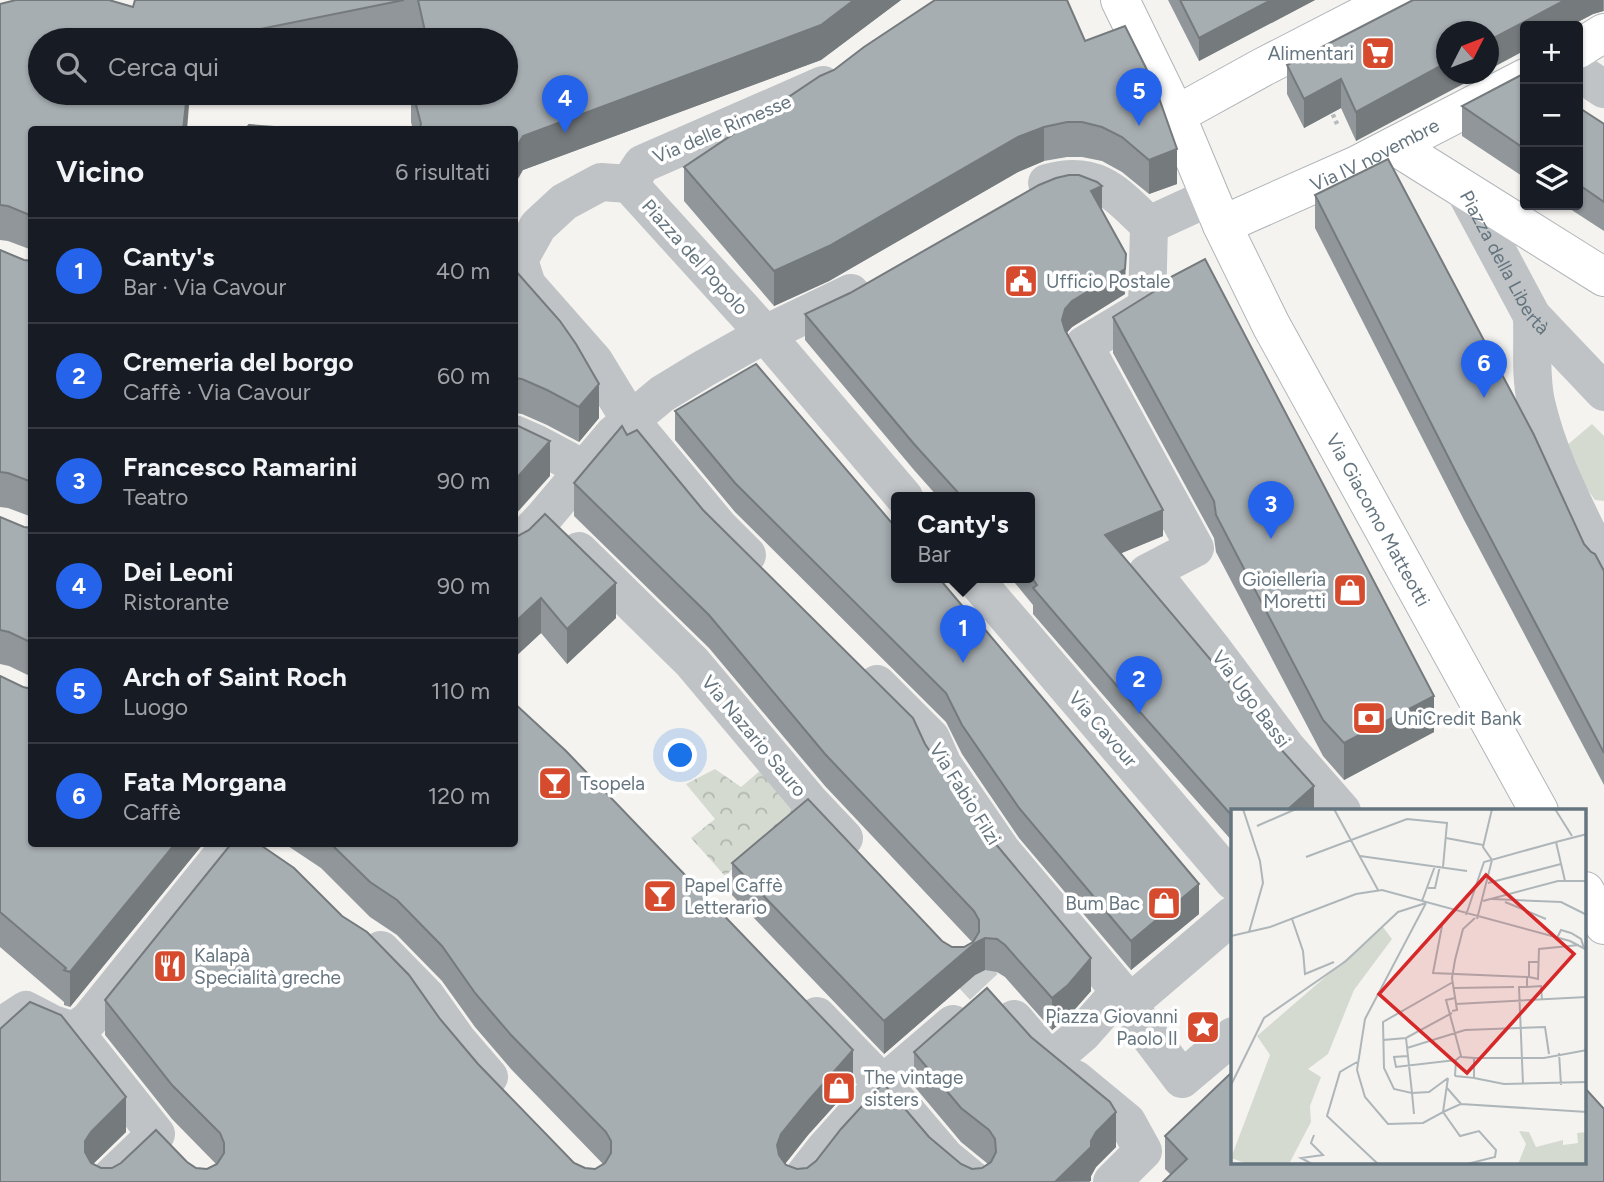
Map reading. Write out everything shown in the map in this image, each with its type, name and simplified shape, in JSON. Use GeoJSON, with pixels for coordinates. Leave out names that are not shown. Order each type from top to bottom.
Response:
{"type":"FeatureCollection","features":[{"type":"Feature","properties":{"kind":"main road","name":"Via Giacomo Matteotti"},"geometry":{"type":"LineString","coordinates":[[1120,0],[1176,115],[1216,211],[1271,325],[1538,809]]}},
{"type":"Feature","properties":{"kind":"main road"},"geometry":{"type":"LineString","coordinates":[[1176,115],[1393,0]]}},
{"type":"Feature","properties":{"kind":"main road"},"geometry":{"type":"LineString","coordinates":[[1583,45],[1604,33]]}},
{"type":"Feature","properties":{"kind":"main road","name":"Via IV novembre"},"geometry":{"type":"LineString","coordinates":[[1216,211],[1357,165],[1520,81]]}},
{"type":"Feature","properties":{"kind":"main road","name":"Piazza della Libertà"},"geometry":{"type":"LineString","coordinates":[[1395,146],[1464,189]]}},
{"type":"Feature","properties":{"kind":"main road"},"geometry":{"type":"LineString","coordinates":[[1464,189],[1604,277]]}},
{"type":"Feature","properties":{"kind":"main road"},"geometry":{"type":"LineString","coordinates":[[1586,893],[1604,925]]}},
{"type":"Feature","properties":{"kind":"street","name":"Via delle Rimesse"},"geometry":{"type":"LineString","coordinates":[[629,184],[642,164],[821,87],[852,64]]}},
{"type":"Feature","properties":{"kind":"street"},"geometry":{"type":"LineString","coordinates":[[1583,75],[1604,89]]}},
{"type":"Feature","properties":{"kind":"street"},"geometry":{"type":"LineString","coordinates":[[1018,198],[1059,180],[1087,179],[1116,193],[1149,225],[1216,211]]}},
{"type":"Feature","properties":{"kind":"street","name":"Piazza del Popolo"},"geometry":{"type":"LineString","coordinates":[[630,421],[594,361],[527,285],[519,260],[538,226],[564,202],[601,182],[629,184],[765,334]]}},
{"type":"Feature","properties":{"kind":"street","name":"Piazza della Libertà"},"geometry":{"type":"LineString","coordinates":[[1464,189],[1532,316],[1604,392]]}},
{"type":"Feature","properties":{"kind":"street","name":"Via Ugo Bassi"},"geometry":{"type":"LineString","coordinates":[[1149,225],[1147,307],[1084,345],[1195,548],[1146,573],[1162,585],[1286,747],[1340,809]]}},
{"type":"Feature","properties":{"kind":"street"},"geometry":{"type":"LineString","coordinates":[[518,545],[614,434],[662,394],[765,334],[839,300],[884,274]]}},
{"type":"Feature","properties":{"kind":"street"},"geometry":{"type":"LineString","coordinates":[[1532,316],[1533,379],[1541,423],[1564,484],[1604,566]]}},
{"type":"Feature","properties":{"kind":"street"},"geometry":{"type":"LineString","coordinates":[[765,334],[900,492]]}},
{"type":"Feature","properties":{"kind":"street"},"geometry":{"type":"LineString","coordinates":[[630,421],[719,527],[767,575]]}},
{"type":"Feature","properties":{"kind":"street"},"geometry":{"type":"LineString","coordinates":[[518,436],[584,469]]}},
{"type":"Feature","properties":{"kind":"street","name":"Via Nazario Sauro"},"geometry":{"type":"LineString","coordinates":[[544,517],[692,662],[809,801],[863,859]]}},
{"type":"Feature","properties":{"kind":"street","name":"Via Cavour"},"geometry":{"type":"LineString","coordinates":[[978,583],[1231,879]]}},
{"type":"Feature","properties":{"kind":"street","name":"Via Fabio Filzi"},"geometry":{"type":"LineString","coordinates":[[854,661],[931,738],[943,765],[1002,851],[1120,991],[1083,1033],[1062,1051],[1045,1055]]}},
{"type":"Feature","properties":{"kind":"street"},"geometry":{"type":"LineString","coordinates":[[82,1026],[245,847]]}},
{"type":"Feature","properties":{"kind":"street"},"geometry":{"type":"LineString","coordinates":[[1231,917],[1129,1004],[1182,1079],[1231,1038]]}},
{"type":"Feature","properties":{"kind":"street"},"geometry":{"type":"LineString","coordinates":[[357,934],[381,950],[426,996],[458,1041],[513,1103]]}},
{"type":"Feature","properties":{"kind":"street"},"geometry":{"type":"LineString","coordinates":[[798,996],[883,1084],[946,1158],[975,1182]]}},
{"type":"Feature","properties":{"kind":"street"},"geometry":{"type":"LineString","coordinates":[[799,1182],[883,1084],[984,997],[1045,1055],[1127,1122],[1143,1151],[1112,1182]]}},
{"type":"Feature","properties":{"kind":"street"},"geometry":{"type":"LineString","coordinates":[[9,1008],[53,1024],[82,1026]]}},
{"type":"Feature","properties":{"kind":"street"},"geometry":{"type":"LineString","coordinates":[[82,1026],[168,1146],[106,1182]]}},
{"type":"Feature","properties":{"kind":"path"},"geometry":{"type":"LineString","coordinates":[[1301,48],[1357,165]]}},
{"type":"Feature","properties":{"kind":"green space"},"geometry":{"type":"Polygon","coordinates":[[[1592,424],[1604,436],[1604,501],[1595,500],[1560,451],[1592,424]]]}},
{"type":"Feature","properties":{"kind":"green space"},"geometry":{"type":"Polygon","coordinates":[[[715,769],[741,787],[762,769],[797,810],[725,876],[691,838],[715,819],[686,784],[715,769]]]}},
{"type":"Feature","properties":{"kind":"building"},"geometry":{"type":"Polygon","coordinates":[[[16,0],[109,0],[133,7],[135,0],[404,0],[265,28],[28,28],[28,105],[186,105],[183,126],[28,126],[28,214],[0,205],[0,4],[16,0]]]}},
{"type":"Feature","properties":{"kind":"building"},"geometry":{"type":"Polygon","coordinates":[[[418,0],[854,0],[821,25],[523,136],[518,144],[518,126],[420,126],[416,105],[518,105],[518,28],[424,28],[418,0]]]}},
{"type":"Feature","properties":{"kind":"building"},"geometry":{"type":"Polygon","coordinates":[[[935,0],[1067,0],[1085,41],[1125,26],[1154,84],[1177,149],[1149,160],[1122,137],[1102,127],[1082,122],[1067,122],[1044,127],[1018,137],[829,246],[774,271],[684,167],[820,76],[834,70],[935,0]]]}},
{"type":"Feature","properties":{"kind":"building"},"geometry":{"type":"Polygon","coordinates":[[[1180,0],[1271,0],[1199,38],[1180,0]]]}},
{"type":"Feature","properties":{"kind":"building"},"geometry":{"type":"Polygon","coordinates":[[[1413,0],[1565,0],[1526,21],[1520,21],[1520,24],[1499,35],[1499,21],[1436,21],[1436,68],[1356,112],[1341,79],[1304,99],[1287,65],[1413,0]]]}},
{"type":"Feature","properties":{"kind":"building"},"geometry":{"type":"Polygon","coordinates":[[[1520,76],[1520,146],[1462,106],[1520,76]]]}},
{"type":"Feature","properties":{"kind":"building"},"geometry":{"type":"Polygon","coordinates":[[[1583,110],[1604,124],[1604,202],[1583,187],[1583,110]]]}},
{"type":"Feature","properties":{"kind":"building"},"geometry":{"type":"Polygon","coordinates":[[[1388,159],[1534,435],[1584,544],[1595,554],[1604,571],[1604,753],[1463,486],[1315,195],[1388,159]]]}},
{"type":"Feature","properties":{"kind":"building"},"geometry":{"type":"Polygon","coordinates":[[[1079,175],[1102,186],[1091,191],[1126,254],[1125,269],[1072,301],[1065,309],[1062,320],[1163,510],[1105,535],[1227,679],[1269,736],[1314,786],[1288,809],[1231,809],[1231,815],[1033,588],[1037,585],[1035,492],[957,492],[805,314],[850,293],[1039,185],[1056,178],[1079,175]]]}},
{"type":"Feature","properties":{"kind":"building"},"geometry":{"type":"Polygon","coordinates":[[[0,250],[28,260],[28,480],[0,472],[0,250]]]}},
{"type":"Feature","properties":{"kind":"building"},"geometry":{"type":"Polygon","coordinates":[[[1205,259],[1434,696],[1344,743],[1323,720],[1216,515],[1214,501],[1113,317],[1158,289],[1167,279],[1205,259]]]}},
{"type":"Feature","properties":{"kind":"building"},"geometry":{"type":"Polygon","coordinates":[[[518,274],[560,321],[599,384],[579,407],[518,378],[518,274]]]}},
{"type":"Feature","properties":{"kind":"building"},"geometry":{"type":"Polygon","coordinates":[[[756,364],[891,522],[891,583],[943,583],[1199,884],[1131,941],[1019,808],[962,725],[946,693],[735,483],[675,411],[756,364]]]}},
{"type":"Feature","properties":{"kind":"building"},"geometry":{"type":"Polygon","coordinates":[[[518,426],[550,441],[518,477],[518,426]]]}},
{"type":"Feature","properties":{"kind":"building"},"geometry":{"type":"Polygon","coordinates":[[[622,426],[627,435],[637,430],[703,510],[913,718],[925,744],[984,830],[1091,958],[1068,985],[1052,998],[1005,945],[997,939],[985,938],[975,943],[884,1021],[732,863],[808,799],[942,941],[952,947],[964,947],[973,942],[979,932],[979,920],[974,911],[825,754],[709,615],[574,483],[622,426]]]}},
{"type":"Feature","properties":{"kind":"building"},"geometry":{"type":"Polygon","coordinates":[[[545,514],[616,583],[567,629],[541,598],[518,619],[518,536],[529,530],[545,514]]]}},
{"type":"Feature","properties":{"kind":"building"},"geometry":{"type":"Polygon","coordinates":[[[0,517],[28,528],[28,641],[0,630],[0,517]]]}},
{"type":"Feature","properties":{"kind":"building"},"geometry":{"type":"Polygon","coordinates":[[[0,676],[28,688],[28,847],[173,847],[70,972],[64,970],[66,968],[0,912],[0,676]]]}},
{"type":"Feature","properties":{"kind":"building"},"geometry":{"type":"Polygon","coordinates":[[[518,707],[566,751],[853,1050],[781,1134],[777,1145],[779,1155],[786,1165],[797,1169],[807,1168],[816,1161],[883,1083],[929,1137],[961,1164],[972,1169],[982,1168],[991,1162],[996,1152],[995,1139],[989,1130],[961,1108],[914,1052],[987,988],[1031,1037],[1110,1102],[1116,1112],[1096,1132],[1091,1147],[1055,1182],[0,1182],[0,1029],[30,1002],[61,1015],[126,1097],[85,1141],[85,1152],[91,1163],[101,1168],[112,1168],[156,1130],[196,1168],[207,1169],[217,1164],[224,1153],[220,1133],[172,1085],[105,1000],[229,847],[263,847],[294,868],[342,916],[367,932],[409,975],[440,1019],[478,1064],[574,1163],[595,1169],[605,1163],[611,1153],[611,1141],[606,1132],[511,1035],[475,993],[442,946],[397,900],[370,882],[334,847],[518,847],[518,707]]]}},
{"type":"Feature","properties":{"kind":"building"},"geometry":{"type":"Polygon","coordinates":[[[1231,1073],[1231,1164],[1586,1164],[1586,1089],[1604,1109],[1604,1182],[1163,1182],[1187,1159],[1165,1136],[1231,1073]]]}},
{"type":"Feature","properties":{"kind":"tunnel"},"geometry":{"type":"LineString","coordinates":[[958,959],[986,989]]}},
{"type":"Feature","properties":{"kind":"place","name":"Alimentari"},"geometry":{"type":"Point","coordinates":[1378,53]}},
{"type":"Feature","properties":{"kind":"place","name":"Arch of Saint Roch"},"geometry":{"type":"Point","coordinates":[1139,126]}},
{"type":"Feature","properties":{"kind":"place","name":"Dei Leoni"},"geometry":{"type":"Point","coordinates":[565,133]}},
{"type":"Feature","properties":{"kind":"place","name":"Ufficio Postale"},"geometry":{"type":"Point","coordinates":[1021,281]}},
{"type":"Feature","properties":{"kind":"place","name":"Fata Morgana"},"geometry":{"type":"Point","coordinates":[1484,398]}},
{"type":"Feature","properties":{"kind":"place","name":"Francesco Ramarini"},"geometry":{"type":"Point","coordinates":[1271,539]}},
{"type":"Feature","properties":{"kind":"place","name":"Gioielleria Moretti"},"geometry":{"type":"Point","coordinates":[1350,590]}},
{"type":"Feature","properties":{"kind":"place","name":"Canty's"},"geometry":{"type":"Point","coordinates":[963,663]}},
{"type":"Feature","properties":{"kind":"place","name":"Cremeria del borgo"},"geometry":{"type":"Point","coordinates":[1139,714]}},
{"type":"Feature","properties":{"kind":"place","name":"UniCredit Bank"},"geometry":{"type":"Point","coordinates":[1369,718]}},
{"type":"Feature","properties":{"kind":"place","name":"Tsopela"},"geometry":{"type":"Point","coordinates":[555,783]}},
{"type":"Feature","properties":{"kind":"place","name":"Papel Caffè Letterario"},"geometry":{"type":"Point","coordinates":[660,896]}},
{"type":"Feature","properties":{"kind":"place","name":"Bum Bac"},"geometry":{"type":"Point","coordinates":[1164,903]}},
{"type":"Feature","properties":{"kind":"place","name":"Kalapà Specialità greche"},"geometry":{"type":"Point","coordinates":[170,966]}},
{"type":"Feature","properties":{"kind":"place","name":"Piazza Giovanni Paolo II"},"geometry":{"type":"Point","coordinates":[1203,1027]}},
{"type":"Feature","properties":{"kind":"place","name":"The vintage sisters"},"geometry":{"type":"Point","coordinates":[839,1088]}}]}
